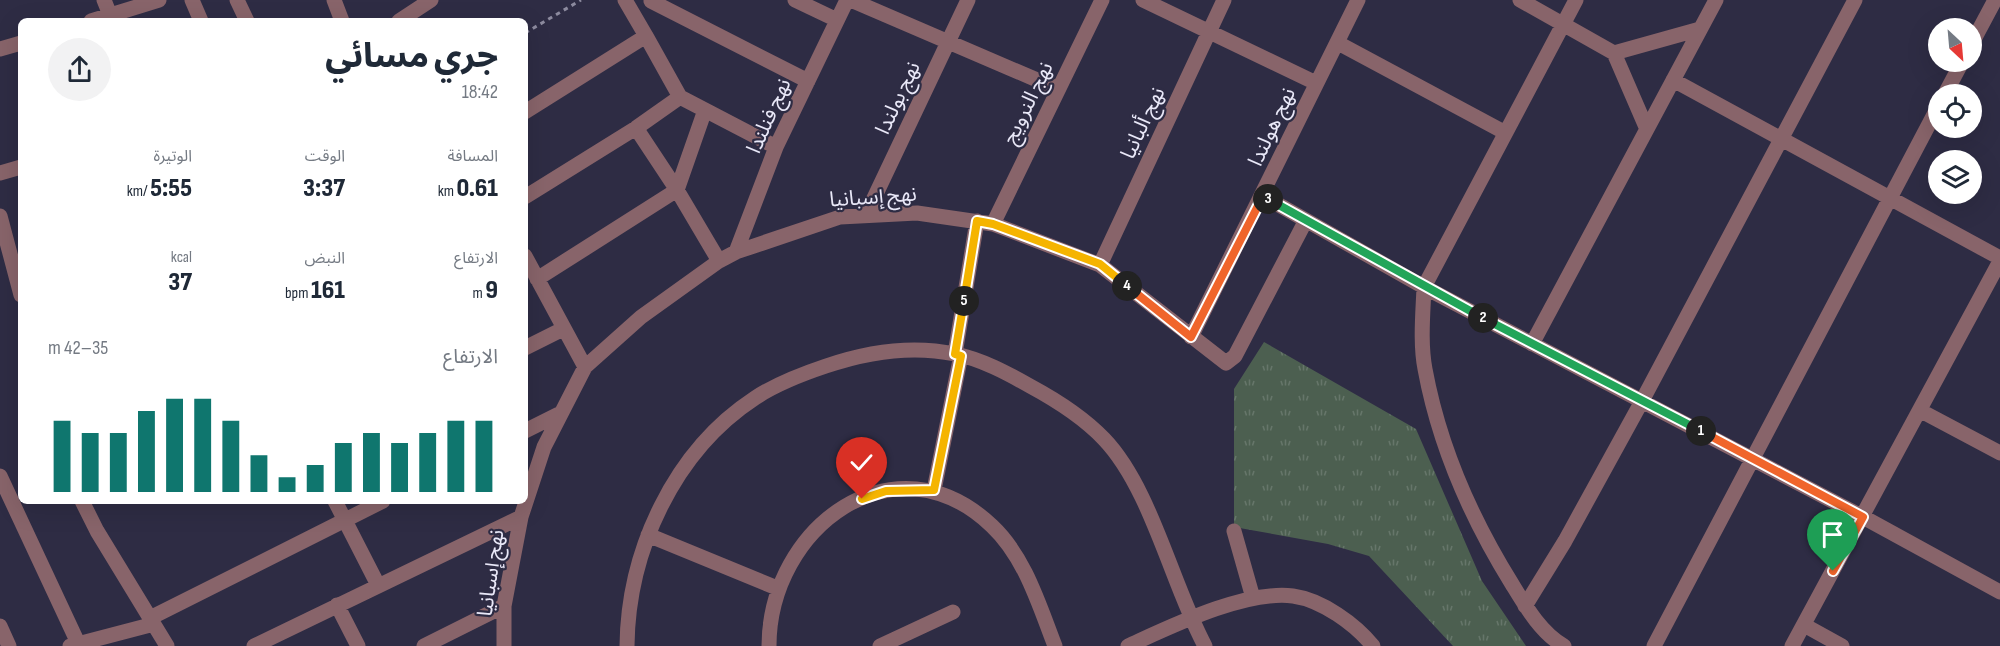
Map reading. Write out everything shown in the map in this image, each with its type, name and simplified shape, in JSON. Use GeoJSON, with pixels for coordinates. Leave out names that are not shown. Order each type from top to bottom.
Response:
{"type":"FeatureCollection","features":[{"type":"Feature","properties":{"kind":"street"},"geometry":{"type":"LineString","coordinates":[[104,0],[110,15]]}},
{"type":"Feature","properties":{"kind":"street"},"geometry":{"type":"LineString","coordinates":[[100,18],[159,0]]}},
{"type":"Feature","properties":{"kind":"street"},"geometry":{"type":"LineString","coordinates":[[192,0],[200,18]]}},
{"type":"Feature","properties":{"kind":"street"},"geometry":{"type":"LineString","coordinates":[[237,0],[246,18]]}},
{"type":"Feature","properties":{"kind":"street"},"geometry":{"type":"LineString","coordinates":[[334,0],[341,18]]}},
{"type":"Feature","properties":{"kind":"street"},"geometry":{"type":"LineString","coordinates":[[402,18],[413,5],[430,0]]}},
{"type":"Feature","properties":{"kind":"street"},"geometry":{"type":"LineString","coordinates":[[795,0],[837,20]]}},
{"type":"Feature","properties":{"kind":"street"},"geometry":{"type":"LineString","coordinates":[[849,0],[1058,89]]}},
{"type":"Feature","properties":{"kind":"street","name":"نهج فنلندا"},"geometry":{"type":"LineString","coordinates":[[736,252],[776,147],[837,20],[849,0]]}},
{"type":"Feature","properties":{"kind":"street","name":"نهج بولندا"},"geometry":{"type":"LineString","coordinates":[[866,215],[968,0]]}},
{"type":"Feature","properties":{"kind":"street","name":"نهج النرويج"},"geometry":{"type":"LineString","coordinates":[[993,224],[1102,0]]}},
{"type":"Feature","properties":{"kind":"street"},"geometry":{"type":"LineString","coordinates":[[1143,0],[1317,83]]}},
{"type":"Feature","properties":{"kind":"street","name":"نهج ألبانيا"},"geometry":{"type":"LineString","coordinates":[[1100,264],[1224,0]]}},
{"type":"Feature","properties":{"kind":"street","name":"نهج هولندا"},"geometry":{"type":"LineString","coordinates":[[1191,337],[1263,196],[1358,0]]}},
{"type":"Feature","properties":{"kind":"street"},"geometry":{"type":"LineString","coordinates":[[1520,0],[1614,53],[1646,127]]}},
{"type":"Feature","properties":{"kind":"street"},"geometry":{"type":"LineString","coordinates":[[1556,644],[1525,606],[1486,543],[1469,507],[1439,422],[1424,366],[1424,287],[1504,132],[1576,0]]}},
{"type":"Feature","properties":{"kind":"street"},"geometry":{"type":"LineString","coordinates":[[1532,344],[1646,127],[1716,0]]}},
{"type":"Feature","properties":{"kind":"street"},"geometry":{"type":"LineString","coordinates":[[1525,606],[1565,541],[1642,401],[1855,0]]}},
{"type":"Feature","properties":{"kind":"street"},"geometry":{"type":"LineString","coordinates":[[1982,24],[1995,0]]}},
{"type":"Feature","properties":{"kind":"street"},"geometry":{"type":"LineString","coordinates":[[776,147],[680,97],[629,7],[651,1],[808,81]]}},
{"type":"Feature","properties":{"kind":"street"},"geometry":{"type":"LineString","coordinates":[[1614,53],[1700,29]]}},
{"type":"Feature","properties":{"kind":"street"},"geometry":{"type":"LineString","coordinates":[[528,110],[646,36]]}},
{"type":"Feature","properties":{"kind":"street"},"geometry":{"type":"LineString","coordinates":[[1338,43],[1504,132]]}},
{"type":"Feature","properties":{"kind":"street"},"geometry":{"type":"LineString","coordinates":[[0,49],[18,44]]}},
{"type":"Feature","properties":{"kind":"street"},"geometry":{"type":"LineString","coordinates":[[1673,80],[2000,260],[1921,411],[1792,646]]}},
{"type":"Feature","properties":{"kind":"street"},"geometry":{"type":"LineString","coordinates":[[528,195],[636,128],[680,97]]}},
{"type":"Feature","properties":{"kind":"street"},"geometry":{"type":"LineString","coordinates":[[537,279],[676,190],[705,110]]}},
{"type":"Feature","properties":{"kind":"street"},"geometry":{"type":"LineString","coordinates":[[1654,646],[1928,126]]}},
{"type":"Feature","properties":{"kind":"street"},"geometry":{"type":"LineString","coordinates":[[636,128],[719,261]]}},
{"type":"Feature","properties":{"kind":"street"},"geometry":{"type":"LineString","coordinates":[[0,172],[18,168]]}},
{"type":"Feature","properties":{"kind":"street"},"geometry":{"type":"LineString","coordinates":[[1263,196],[1305,222],[1424,287],[1752,458],[2000,592]]}},
{"type":"Feature","properties":{"kind":"street","name":"نهج إسبانيا"},"geometry":{"type":"LineString","coordinates":[[528,492],[532,477],[561,413],[585,367],[641,317],[719,261],[736,252],[818,222],[866,215],[917,213],[993,224],[1100,264],[1226,363],[1232,361],[1305,222]]}},
{"type":"Feature","properties":{"kind":"street"},"geometry":{"type":"LineString","coordinates":[[0,216],[18,284]]}},
{"type":"Feature","properties":{"kind":"street"},"geometry":{"type":"LineString","coordinates":[[934,490],[958,355],[977,221]]}},
{"type":"Feature","properties":{"kind":"street"},"geometry":{"type":"LineString","coordinates":[[528,262],[585,367]]}},
{"type":"Feature","properties":{"kind":"street"},"geometry":{"type":"LineString","coordinates":[[528,346],[563,329]]}},
{"type":"Feature","properties":{"kind":"street"},"geometry":{"type":"LineString","coordinates":[[627,646],[633,580],[653,519],[687,465],[718,428],[756,397],[803,374],[853,357],[894,351],[934,350],[958,355],[1009,374],[1054,399],[1104,439],[1131,479],[1158,536],[1190,618],[1205,646]]}},
{"type":"Feature","properties":{"kind":"street"},"geometry":{"type":"LineString","coordinates":[[1921,411],[2000,453]]}},
{"type":"Feature","properties":{"kind":"street"},"geometry":{"type":"LineString","coordinates":[[528,430],[561,413]]}},
{"type":"Feature","properties":{"kind":"street"},"geometry":{"type":"LineString","coordinates":[[0,476],[74,645],[152,621],[377,504]]}},
{"type":"Feature","properties":{"kind":"street"},"geometry":{"type":"LineString","coordinates":[[769,646],[777,588],[800,547],[817,526],[839,510],[886,491],[934,490],[955,499],[974,512],[1006,541],[1019,562],[1055,646]]}},
{"type":"Feature","properties":{"kind":"street"},"geometry":{"type":"LineString","coordinates":[[85,504],[167,646]]}},
{"type":"Feature","properties":{"kind":"street"},"geometry":{"type":"LineString","coordinates":[[336,504],[378,585]]}},
{"type":"Feature","properties":{"kind":"street","name":"نهج إسبانيا"},"geometry":{"type":"LineString","coordinates":[[504,646],[504,606],[525,504]]}},
{"type":"Feature","properties":{"kind":"street"},"geometry":{"type":"LineString","coordinates":[[254,646],[521,517]]}},
{"type":"Feature","properties":{"kind":"street"},"geometry":{"type":"LineString","coordinates":[[1234,531],[1253,598]]}},
{"type":"Feature","properties":{"kind":"street"},"geometry":{"type":"LineString","coordinates":[[648,535],[777,588]]}},
{"type":"Feature","properties":{"kind":"street"},"geometry":{"type":"LineString","coordinates":[[1128,646],[1190,618],[1253,598],[1293,596],[1321,605],[1351,624],[1373,646]]}},
{"type":"Feature","properties":{"kind":"street"},"geometry":{"type":"LineString","coordinates":[[337,605],[358,646]]}},
{"type":"Feature","properties":{"kind":"street"},"geometry":{"type":"LineString","coordinates":[[424,646],[504,606]]}},
{"type":"Feature","properties":{"kind":"street"},"geometry":{"type":"LineString","coordinates":[[879,646],[953,612]]}},
{"type":"Feature","properties":{"kind":"street"},"geometry":{"type":"LineString","coordinates":[[1804,625],[1842,646]]}},
{"type":"Feature","properties":{"kind":"street"},"geometry":{"type":"LineString","coordinates":[[0,626],[9,646]]}},
{"type":"Feature","properties":{"kind":"path"},"geometry":{"type":"LineString","coordinates":[[528,31],[581,0]]}},
{"type":"Feature","properties":{"kind":"green space"},"geometry":{"type":"Polygon","coordinates":[[[1264,342],[1416,429],[1482,581],[1526,646],[1453,646],[1369,556],[1328,544],[1234,527],[1234,389],[1264,342]]]}},
{"type":"Feature","properties":{"kind":"route"},"geometry":{"type":"LineString","coordinates":[[862,499],[886,491],[934,490],[961,356],[955,354],[977,221],[993,224],[1100,264],[1191,337],[1263,196],[1305,222],[1424,287],[1863,517],[1833,571]]}}]}
